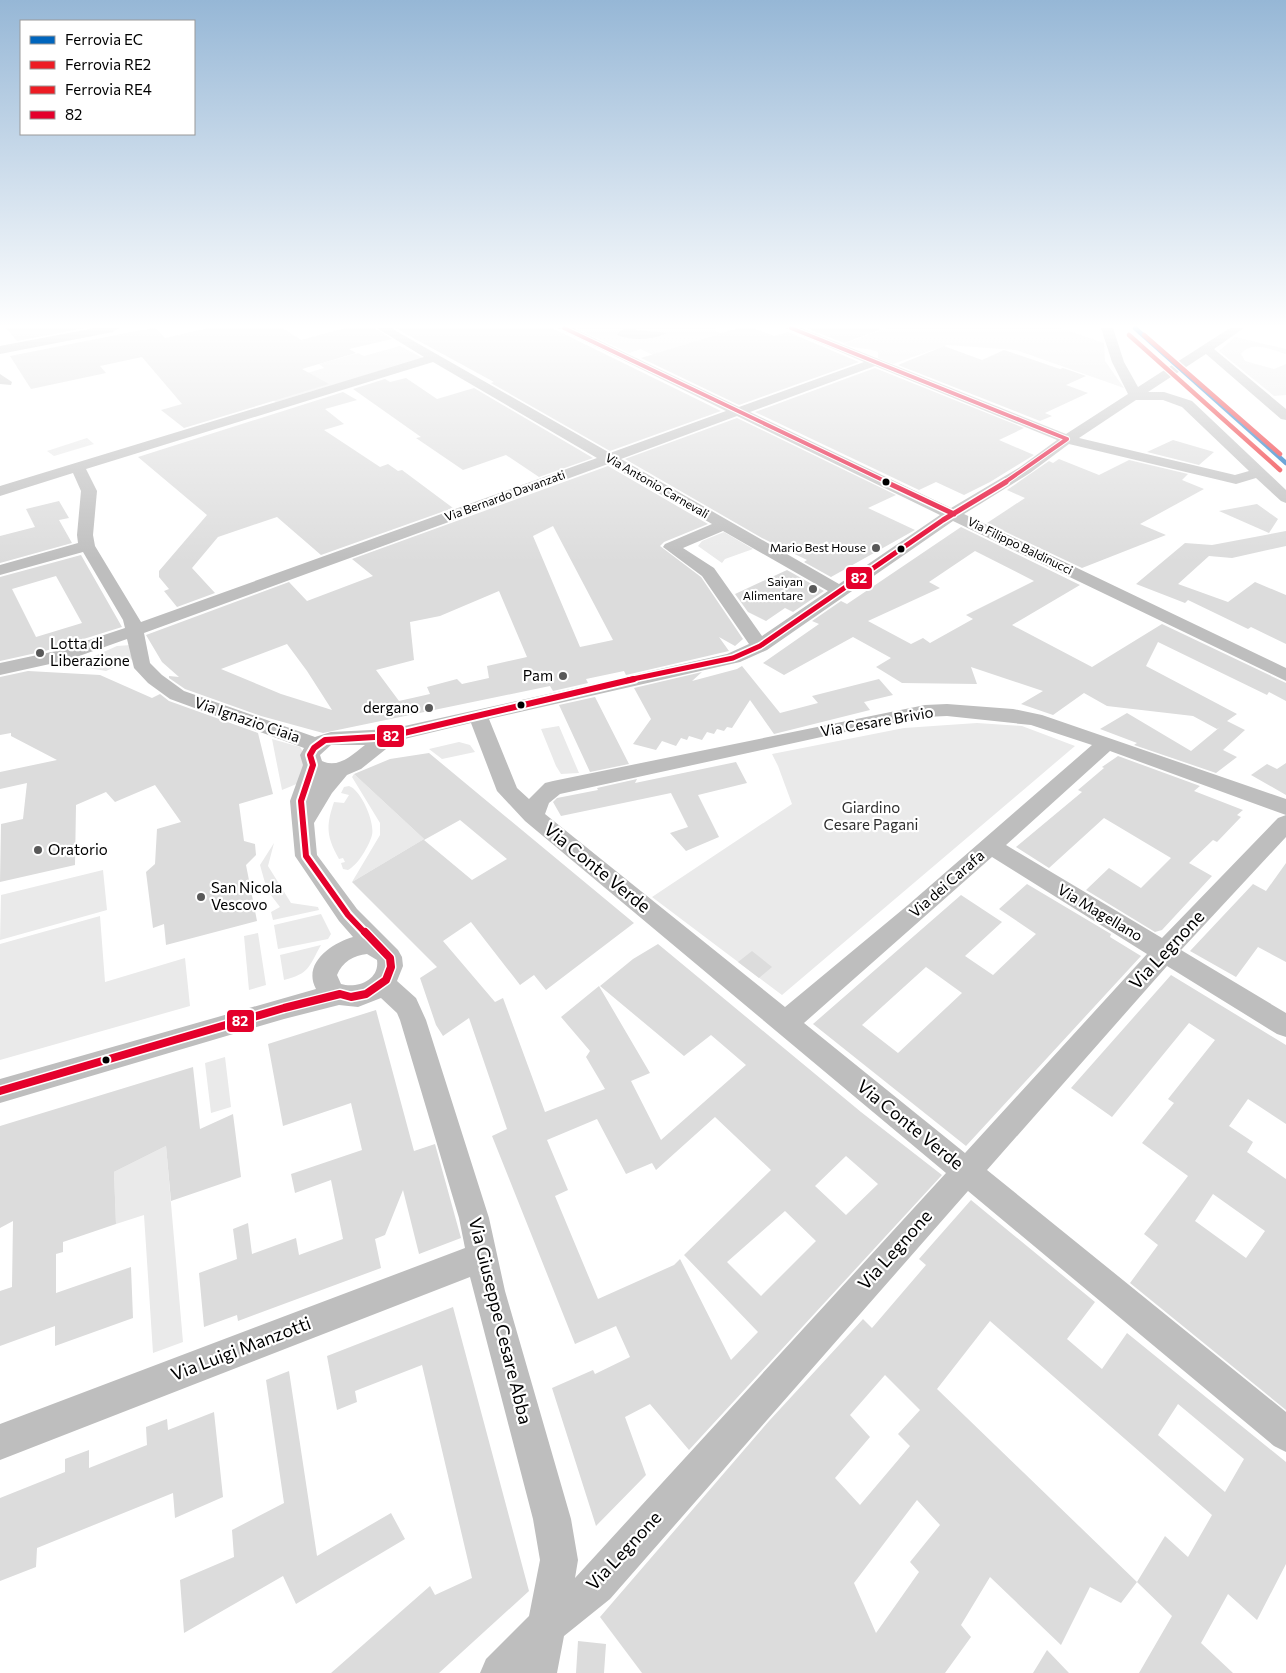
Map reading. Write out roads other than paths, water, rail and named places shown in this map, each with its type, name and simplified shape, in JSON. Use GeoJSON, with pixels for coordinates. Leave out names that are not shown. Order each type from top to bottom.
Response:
{"type":"FeatureCollection","features":[{"type":"Feature","properties":{"kind":"street"},"geometry":{"type":"LineString","coordinates":[[0,491],[277,406]]}},
{"type":"Feature","properties":{"kind":"street","name":"Via Antonio Carnevali"},"geometry":{"type":"LineString","coordinates":[[518,406],[841,592]]}},
{"type":"Feature","properties":{"kind":"street","name":"Via Filippo Baldinucci"},"geometry":{"type":"LineString","coordinates":[[729,406],[1286,675]]}},
{"type":"Feature","properties":{"kind":"street","name":"Via Bernardo Davanzati"},"geometry":{"type":"LineString","coordinates":[[0,669],[54,658],[136,630],[753,406]]}},
{"type":"Feature","properties":{"kind":"street"},"geometry":{"type":"LineString","coordinates":[[985,406],[1067,439],[1236,480],[1260,472]]}},
{"type":"Feature","properties":{"kind":"street"},"geometry":{"type":"LineString","coordinates":[[0,1091],[284,1008],[332,987],[362,995],[383,984],[389,974],[391,964],[388,956],[348,915],[306,856],[301,801],[315,755],[336,738],[359,748],[391,736],[478,715],[733,658],[760,646],[954,514],[1025,470],[1067,439],[1120,406]]}},
{"type":"Feature","properties":{"kind":"street"},"geometry":{"type":"LineString","coordinates":[[1189,406],[1286,498]]}},
{"type":"Feature","properties":{"kind":"street"},"geometry":{"type":"LineString","coordinates":[[1274,406],[1286,416]]}},
{"type":"Feature","properties":{"kind":"street"},"geometry":{"type":"LineString","coordinates":[[0,570],[87,546],[89,491],[78,467]]}},
{"type":"Feature","properties":{"kind":"street","name":"Via Antonio Carnevali"},"geometry":{"type":"LineString","coordinates":[[723,525],[671,547],[708,572],[760,646]]}},
{"type":"Feature","properties":{"kind":"street","name":"Via Ignazio Ciaia"},"geometry":{"type":"LineString","coordinates":[[87,546],[132,620],[136,630],[141,664],[155,679],[177,695],[315,755],[326,771],[339,771]]}},
{"type":"Feature","properties":{"kind":"street","name":"Via Cesare Brivio"},"geometry":{"type":"LineString","coordinates":[[533,816],[540,799],[553,788],[925,711],[947,710],[1024,716],[1107,743],[1286,807]]}},
{"type":"Feature","properties":{"kind":"street","name":"Via Conte Verde"},"geometry":{"type":"LineString","coordinates":[[478,715],[508,791],[533,816],[1286,1434]]}},
{"type":"Feature","properties":{"kind":"street","name":"Via dei Carafa"},"geometry":{"type":"LineString","coordinates":[[785,1023],[991,846],[1107,743]]}},
{"type":"Feature","properties":{"kind":"street"},"geometry":{"type":"LineString","coordinates":[[304,821],[324,788],[339,771],[354,765],[359,748]]}},
{"type":"Feature","properties":{"kind":"street","name":"Via Legnone"},"geometry":{"type":"LineString","coordinates":[[500,1673],[546,1625],[596,1585],[1164,952],[1286,823]]}},
{"type":"Feature","properties":{"kind":"street","name":"Via Magellano"},"geometry":{"type":"LineString","coordinates":[[991,846],[1286,1026]]}},
{"type":"Feature","properties":{"kind":"street"},"geometry":{"type":"LineString","coordinates":[[348,915],[348,948]]}},
{"type":"Feature","properties":{"kind":"street"},"geometry":{"type":"LineString","coordinates":[[332,987],[326,968],[331,959],[348,948],[364,944],[378,947]]}},
{"type":"Feature","properties":{"kind":"street","name":"Via Giuseppe Cesare Abba"},"geometry":{"type":"LineString","coordinates":[[383,984],[407,1006],[413,1020],[474,1218],[489,1291],[552,1519],[559,1560],[537,1673]]}},
{"type":"Feature","properties":{"kind":"street","name":"Via Luigi Manzotti"},"geometry":{"type":"LineString","coordinates":[[0,1442],[482,1257]]}},
{"type":"Feature","properties":{"kind":"rail line","name":"RE2"},"geometry":{"type":"LineString","coordinates":[[1208,406],[1280,470]]}},
{"type":"Feature","properties":{"kind":"rail line","name":"EC"},"geometry":{"type":"LineString","coordinates":[[1222,406],[1286,463]]}},
{"type":"Feature","properties":{"kind":"rail line","name":"RE4"},"geometry":{"type":"LineString","coordinates":[[1225,406],[1280,454]]}},
{"type":"Feature","properties":{"kind":"place","name":"Mario Best House"},"geometry":{"type":"Point","coordinates":[876,548]}},
{"type":"Feature","properties":{"kind":"place","name":"Saiyan Alimentare"},"geometry":{"type":"Point","coordinates":[813,589]}},
{"type":"Feature","properties":{"kind":"place","name":"Lotta di Liberazione"},"geometry":{"type":"Point","coordinates":[40,653]}},
{"type":"Feature","properties":{"kind":"place","name":"Pam"},"geometry":{"type":"Point","coordinates":[563,676]}},
{"type":"Feature","properties":{"kind":"place","name":"dergano"},"geometry":{"type":"Point","coordinates":[429,708]}},
{"type":"Feature","properties":{"kind":"place","name":"Oratorio"},"geometry":{"type":"Point","coordinates":[38,850]}},
{"type":"Feature","properties":{"kind":"place","name":"San Nicola Vescovo"},"geometry":{"type":"Point","coordinates":[201,897]}},
{"type":"Feature","properties":{"kind":"park label","name":"Giardino Cesare Pagani"},"geometry":{"type":"Point","coordinates":[871,816]}}]}
